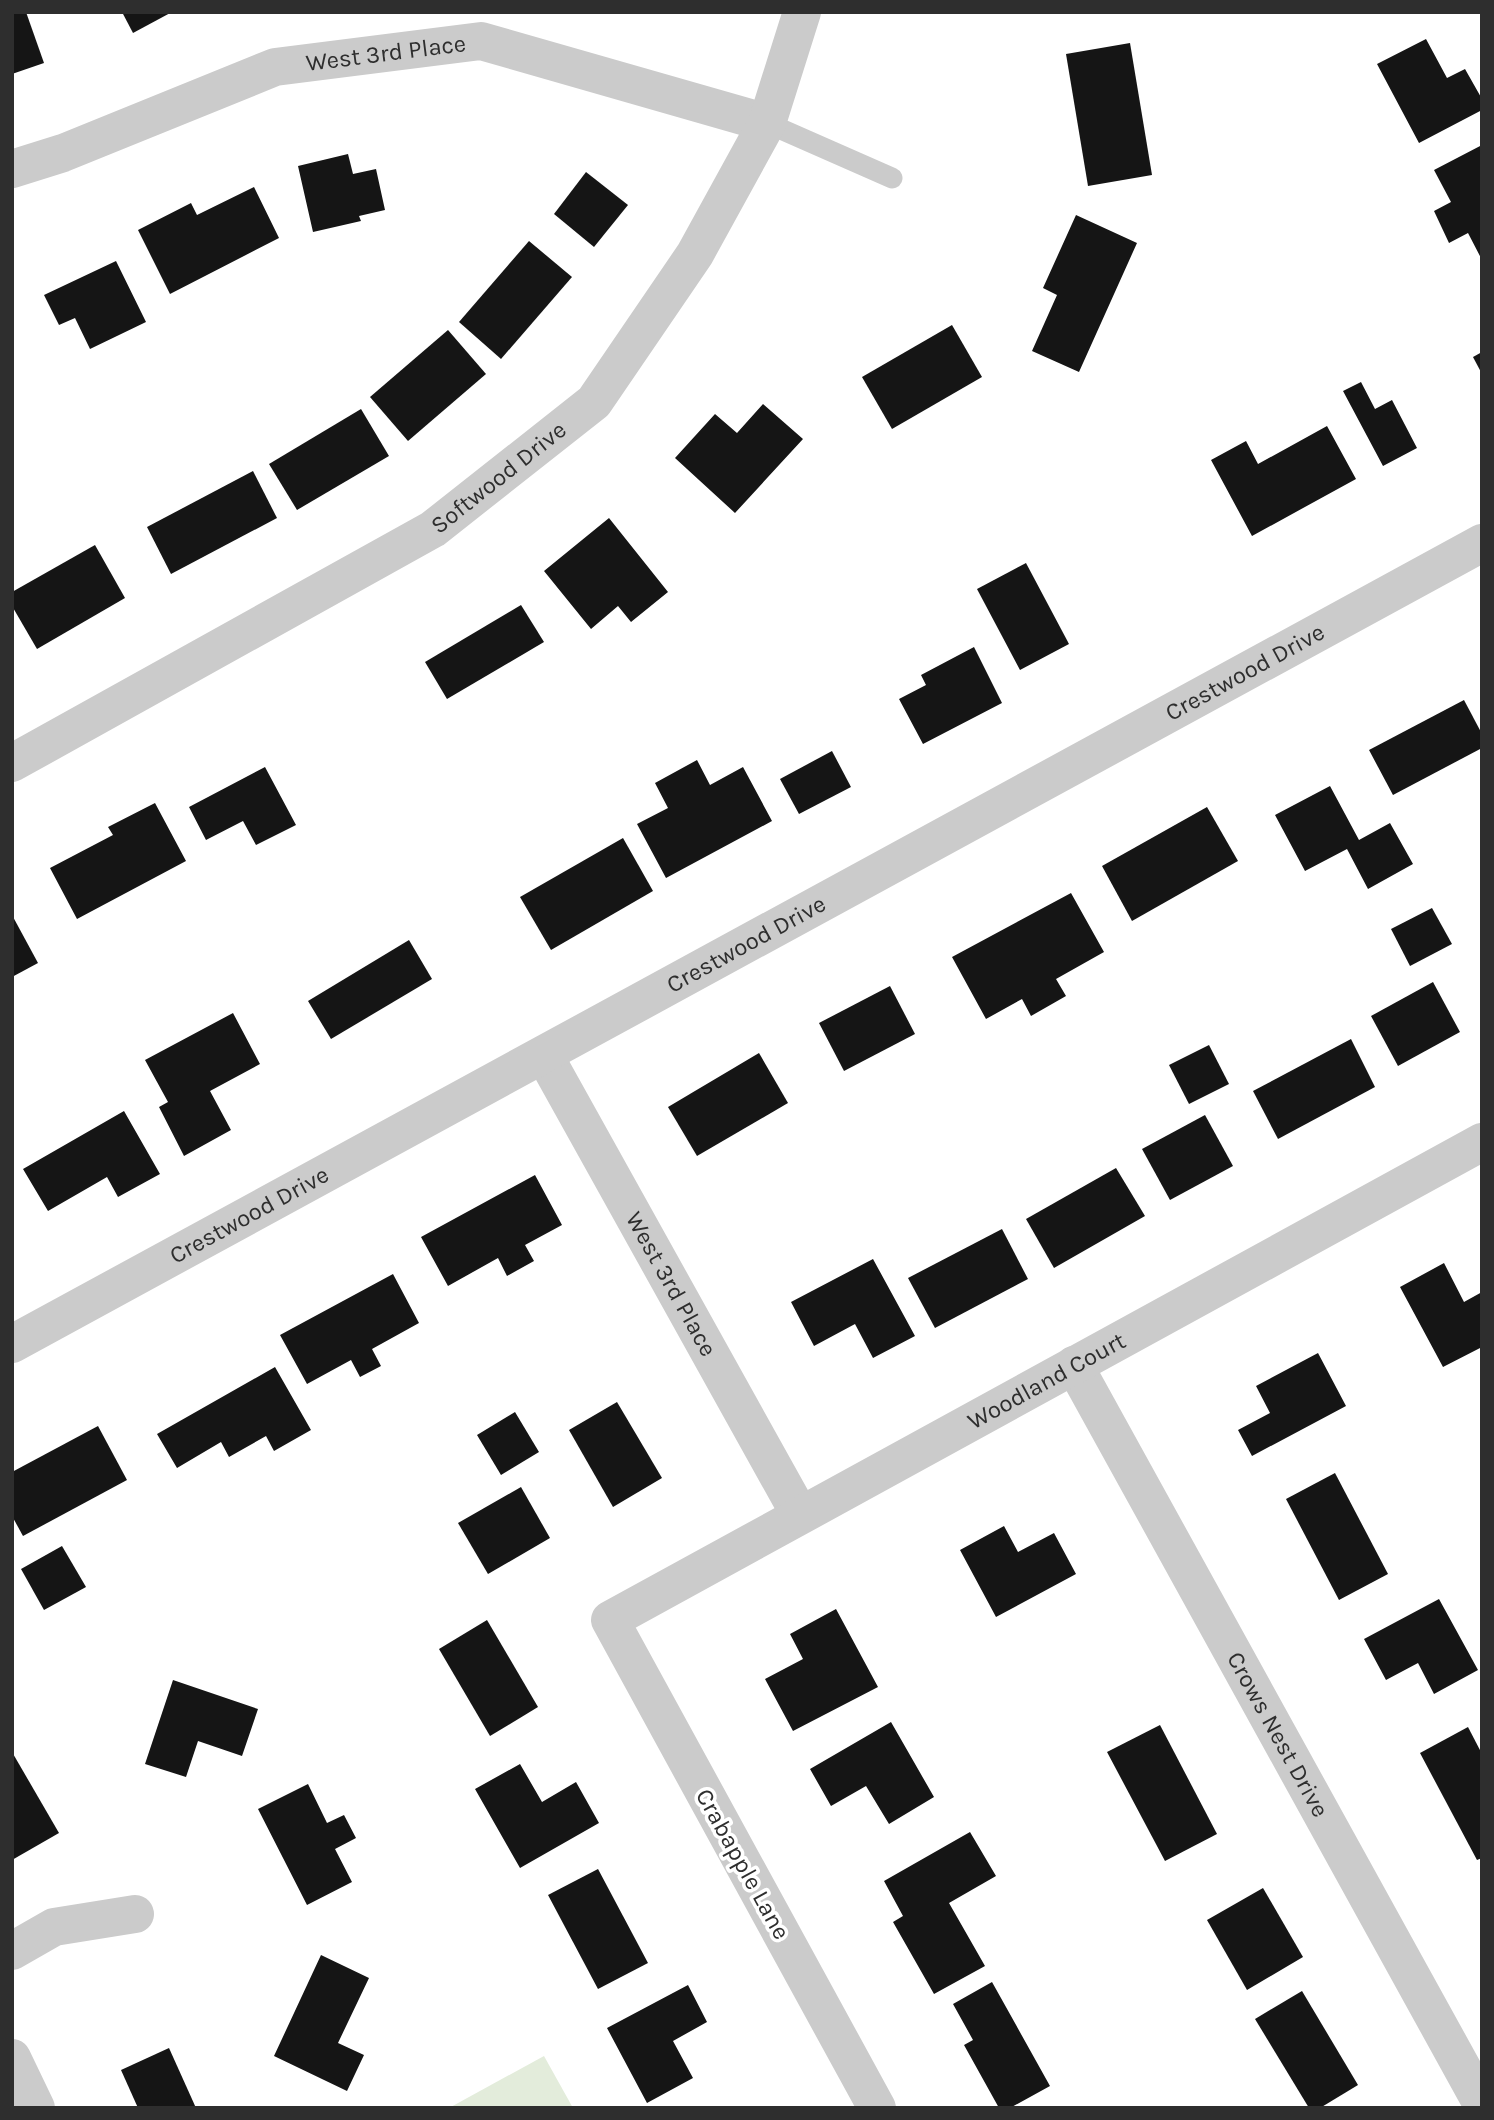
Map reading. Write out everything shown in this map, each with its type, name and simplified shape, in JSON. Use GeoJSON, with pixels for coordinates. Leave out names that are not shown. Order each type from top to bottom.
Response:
{"type":"FeatureCollection","features":[{"type":"Feature","properties":{"kind":"street","name":"Softwood Drive"},"geometry":{"type":"LineString","coordinates":[[12,763],[433,529],[594,402],[695,254],[766,123],[802,12]]}},
{"type":"Feature","properties":{"kind":"street","name":"West 3rd Place"},"geometry":{"type":"LineString","coordinates":[[12,169],[63,153],[275,67],[481,41],[766,123]]}},
{"type":"Feature","properties":{"kind":"street","name":"Crestwood Drive"},"geometry":{"type":"LineString","coordinates":[[12,1344],[1482,543]]}},
{"type":"Feature","properties":{"kind":"street","name":"West 3rd Place"},"geometry":{"type":"LineString","coordinates":[[544,1055],[800,1515]]}},
{"type":"Feature","properties":{"kind":"street","name":"Woodland Court"},"geometry":{"type":"LineString","coordinates":[[610,1620],[1482,1142]]}},
{"type":"Feature","properties":{"kind":"street","name":"Crows Nest Drive"},"geometry":{"type":"LineString","coordinates":[[1073,1366],[1482,2104]]}},
{"type":"Feature","properties":{"kind":"street","name":"Crabapple Lane"},"geometry":{"type":"LineString","coordinates":[[610,1620],[877,2108]]}},
{"type":"Feature","properties":{"kind":"street"},"geometry":{"type":"LineString","coordinates":[[12,1951],[54,1927],[135,1914]]}},
{"type":"Feature","properties":{"kind":"street"},"geometry":{"type":"LineString","coordinates":[[12,2058],[36,2108]]}},
{"type":"Feature","properties":{"kind":"lane"},"geometry":{"type":"LineString","coordinates":[[766,123],[892,178]]}},
{"type":"Feature","properties":{"kind":"green space"},"geometry":{"type":"Polygon","coordinates":[[[544,2056],[573,2108],[449,2108],[544,2056]]]}},
{"type":"Feature","properties":{"kind":"building"},"geometry":{"type":"Polygon","coordinates":[[[26,12],[44,63],[12,74],[12,13],[26,12]]]}},
{"type":"Feature","properties":{"kind":"building"},"geometry":{"type":"Polygon","coordinates":[[[122,12],[172,12],[133,33],[122,12]]]}},
{"type":"Feature","properties":{"kind":"building"},"geometry":{"type":"Polygon","coordinates":[[[1426,39],[1447,78],[1465,69],[1482,99],[1482,110],[1419,143],[1377,64],[1426,39]]]}},
{"type":"Feature","properties":{"kind":"building"},"geometry":{"type":"Polygon","coordinates":[[[1130,43],[1152,175],[1088,186],[1066,54],[1130,43]]]}},
{"type":"Feature","properties":{"kind":"building"},"geometry":{"type":"Polygon","coordinates":[[[1482,145],[1482,260],[1468,233],[1449,243],[1434,211],[1451,202],[1434,170],[1482,145]]]}},
{"type":"Feature","properties":{"kind":"building"},"geometry":{"type":"Polygon","coordinates":[[[348,154],[353,174],[376,169],[385,210],[359,216],[361,221],[313,232],[298,166],[348,154]]]}},
{"type":"Feature","properties":{"kind":"building"},"geometry":{"type":"Polygon","coordinates":[[[586,172],[628,205],[594,247],[554,214],[586,172]]]}},
{"type":"Feature","properties":{"kind":"building"},"geometry":{"type":"Polygon","coordinates":[[[254,187],[279,238],[170,294],[138,230],[191,203],[197,215],[254,187]]]}},
{"type":"Feature","properties":{"kind":"building"},"geometry":{"type":"Polygon","coordinates":[[[1076,215],[1137,243],[1079,372],[1032,351],[1057,295],[1043,288],[1076,215]]]}},
{"type":"Feature","properties":{"kind":"building"},"geometry":{"type":"Polygon","coordinates":[[[529,241],[572,277],[501,359],[459,322],[529,241]]]}},
{"type":"Feature","properties":{"kind":"building"},"geometry":{"type":"Polygon","coordinates":[[[116,261],[146,322],[90,349],[75,318],[59,325],[44,295],[116,261]]]}},
{"type":"Feature","properties":{"kind":"building"},"geometry":{"type":"Polygon","coordinates":[[[952,325],[982,377],[892,429],[862,377],[952,325]]]}},
{"type":"Feature","properties":{"kind":"building"},"geometry":{"type":"Polygon","coordinates":[[[448,330],[486,374],[408,441],[370,397],[448,330]]]}},
{"type":"Feature","properties":{"kind":"building"},"geometry":{"type":"Polygon","coordinates":[[[1482,352],[1482,374],[1473,357],[1482,352]]]}},
{"type":"Feature","properties":{"kind":"building"},"geometry":{"type":"Polygon","coordinates":[[[1361,382],[1375,409],[1392,400],[1417,448],[1383,466],[1343,391],[1361,382]]]}},
{"type":"Feature","properties":{"kind":"building"},"geometry":{"type":"Polygon","coordinates":[[[763,404],[803,439],[735,513],[675,458],[715,414],[737,433],[763,404]]]}},
{"type":"Feature","properties":{"kind":"building"},"geometry":{"type":"Polygon","coordinates":[[[361,409],[389,456],[297,510],[269,464],[361,409]]]}},
{"type":"Feature","properties":{"kind":"building"},"geometry":{"type":"Polygon","coordinates":[[[1327,426],[1356,479],[1252,536],[1211,460],[1246,441],[1258,464],[1327,426]]]}},
{"type":"Feature","properties":{"kind":"building"},"geometry":{"type":"Polygon","coordinates":[[[253,471],[277,518],[171,574],[147,527],[253,471]]]}},
{"type":"Feature","properties":{"kind":"building"},"geometry":{"type":"Polygon","coordinates":[[[609,518],[668,592],[631,622],[618,606],[591,629],[544,571],[609,518]]]}},
{"type":"Feature","properties":{"kind":"building"},"geometry":{"type":"Polygon","coordinates":[[[95,545],[125,598],[37,649],[12,606],[12,592],[95,545]]]}},
{"type":"Feature","properties":{"kind":"building"},"geometry":{"type":"Polygon","coordinates":[[[1026,563],[1069,644],[1020,670],[977,589],[1026,563]]]}},
{"type":"Feature","properties":{"kind":"building"},"geometry":{"type":"Polygon","coordinates":[[[521,605],[544,642],[447,699],[425,662],[521,605]]]}},
{"type":"Feature","properties":{"kind":"building"},"geometry":{"type":"Polygon","coordinates":[[[974,647],[1002,703],[923,744],[899,699],[926,685],[921,675],[974,647]]]}},
{"type":"Feature","properties":{"kind":"building"},"geometry":{"type":"Polygon","coordinates":[[[1464,700],[1482,734],[1482,748],[1393,795],[1369,750],[1464,700]]]}},
{"type":"Feature","properties":{"kind":"building"},"geometry":{"type":"Polygon","coordinates":[[[832,751],[851,787],[799,814],[780,779],[832,751]]]}},
{"type":"Feature","properties":{"kind":"building"},"geometry":{"type":"Polygon","coordinates":[[[697,760],[710,785],[743,767],[772,821],[666,878],[637,824],[668,808],[655,783],[697,760]]]}},
{"type":"Feature","properties":{"kind":"building"},"geometry":{"type":"Polygon","coordinates":[[[265,767],[296,825],[256,845],[243,821],[206,840],[189,807],[265,767]]]}},
{"type":"Feature","properties":{"kind":"building"},"geometry":{"type":"Polygon","coordinates":[[[1330,786],[1359,840],[1390,823],[1413,864],[1368,889],[1347,849],[1305,871],[1275,815],[1330,786]]]}},
{"type":"Feature","properties":{"kind":"building"},"geometry":{"type":"Polygon","coordinates":[[[155,803],[186,861],[77,919],[50,868],[113,835],[108,827],[155,803]]]}},
{"type":"Feature","properties":{"kind":"building"},"geometry":{"type":"Polygon","coordinates":[[[1207,807],[1238,861],[1132,921],[1102,866],[1207,807]]]}},
{"type":"Feature","properties":{"kind":"building"},"geometry":{"type":"Polygon","coordinates":[[[623,838],[653,891],[551,950],[520,897],[623,838]]]}},
{"type":"Feature","properties":{"kind":"building"},"geometry":{"type":"Polygon","coordinates":[[[1071,893],[1104,952],[1056,979],[1066,996],[1031,1016],[1022,999],[986,1019],[952,957],[1071,893]]]}},
{"type":"Feature","properties":{"kind":"building"},"geometry":{"type":"Polygon","coordinates":[[[1432,908],[1452,944],[1410,966],[1391,929],[1432,908]]]}},
{"type":"Feature","properties":{"kind":"building"},"geometry":{"type":"Polygon","coordinates":[[[12,915],[38,963],[12,977],[12,915]]]}},
{"type":"Feature","properties":{"kind":"building"},"geometry":{"type":"Polygon","coordinates":[[[409,940],[432,979],[331,1039],[308,1001],[409,940]]]}},
{"type":"Feature","properties":{"kind":"building"},"geometry":{"type":"Polygon","coordinates":[[[1433,982],[1460,1032],[1398,1066],[1371,1016],[1433,982]]]}},
{"type":"Feature","properties":{"kind":"building"},"geometry":{"type":"Polygon","coordinates":[[[890,986],[915,1034],[844,1071],[819,1023],[890,986]]]}},
{"type":"Feature","properties":{"kind":"building"},"geometry":{"type":"Polygon","coordinates":[[[233,1013],[260,1064],[210,1091],[231,1130],[184,1156],[159,1107],[168,1102],[145,1060],[233,1013]]]}},
{"type":"Feature","properties":{"kind":"building"},"geometry":{"type":"Polygon","coordinates":[[[1351,1039],[1375,1087],[1278,1139],[1253,1091],[1351,1039]]]}},
{"type":"Feature","properties":{"kind":"building"},"geometry":{"type":"Polygon","coordinates":[[[1209,1045],[1229,1084],[1189,1104],[1169,1065],[1209,1045]]]}},
{"type":"Feature","properties":{"kind":"building"},"geometry":{"type":"Polygon","coordinates":[[[759,1053],[788,1103],[697,1156],[668,1107],[759,1053]]]}},
{"type":"Feature","properties":{"kind":"building"},"geometry":{"type":"Polygon","coordinates":[[[124,1111],[160,1174],[118,1197],[107,1177],[48,1211],[23,1169],[124,1111]]]}},
{"type":"Feature","properties":{"kind":"building"},"geometry":{"type":"Polygon","coordinates":[[[1205,1115],[1233,1166],[1170,1200],[1142,1149],[1205,1115]]]}},
{"type":"Feature","properties":{"kind":"building"},"geometry":{"type":"Polygon","coordinates":[[[1116,1168],[1145,1216],[1054,1268],[1026,1219],[1116,1168]]]}},
{"type":"Feature","properties":{"kind":"building"},"geometry":{"type":"Polygon","coordinates":[[[535,1175],[562,1225],[525,1245],[534,1261],[507,1276],[498,1258],[448,1286],[421,1237],[535,1175]]]}},
{"type":"Feature","properties":{"kind":"building"},"geometry":{"type":"Polygon","coordinates":[[[1002,1229],[1028,1279],[935,1328],[908,1278],[1002,1229]]]}},
{"type":"Feature","properties":{"kind":"building"},"geometry":{"type":"Polygon","coordinates":[[[873,1259],[915,1336],[873,1358],[855,1324],[814,1346],[791,1302],[873,1259]]]}},
{"type":"Feature","properties":{"kind":"building"},"geometry":{"type":"Polygon","coordinates":[[[1444,1263],[1464,1302],[1482,1292],[1482,1347],[1443,1367],[1400,1287],[1444,1263]]]}},
{"type":"Feature","properties":{"kind":"building"},"geometry":{"type":"Polygon","coordinates":[[[393,1274],[419,1323],[372,1349],[381,1366],[360,1377],[351,1360],[307,1384],[280,1335],[393,1274]]]}},
{"type":"Feature","properties":{"kind":"building"},"geometry":{"type":"Polygon","coordinates":[[[1318,1353],[1346,1406],[1252,1456],[1238,1430],[1270,1413],[1256,1386],[1318,1353]]]}},
{"type":"Feature","properties":{"kind":"building"},"geometry":{"type":"Polygon","coordinates":[[[275,1367],[311,1430],[274,1451],[266,1436],[229,1457],[221,1442],[177,1468],[157,1434],[275,1367]]]}},
{"type":"Feature","properties":{"kind":"building"},"geometry":{"type":"Polygon","coordinates":[[[617,1402],[662,1478],[613,1507],[569,1430],[617,1402]]]}},
{"type":"Feature","properties":{"kind":"building"},"geometry":{"type":"Polygon","coordinates":[[[515,1412],[539,1452],[501,1475],[477,1435],[515,1412]]]}},
{"type":"Feature","properties":{"kind":"building"},"geometry":{"type":"Polygon","coordinates":[[[98,1426],[127,1480],[23,1536],[12,1516],[12,1472],[98,1426]]]}},
{"type":"Feature","properties":{"kind":"building"},"geometry":{"type":"Polygon","coordinates":[[[1335,1473],[1388,1574],[1339,1600],[1286,1499],[1335,1473]]]}},
{"type":"Feature","properties":{"kind":"building"},"geometry":{"type":"Polygon","coordinates":[[[521,1487],[550,1538],[488,1574],[458,1523],[521,1487]]]}},
{"type":"Feature","properties":{"kind":"building"},"geometry":{"type":"Polygon","coordinates":[[[1004,1526],[1018,1552],[1054,1533],[1076,1574],[996,1617],[960,1550],[1004,1526]]]}},
{"type":"Feature","properties":{"kind":"building"},"geometry":{"type":"Polygon","coordinates":[[[62,1546],[86,1587],[44,1610],[21,1569],[62,1546]]]}},
{"type":"Feature","properties":{"kind":"building"},"geometry":{"type":"Polygon","coordinates":[[[1439,1599],[1478,1670],[1434,1694],[1418,1663],[1386,1680],[1364,1639],[1439,1599]]]}},
{"type":"Feature","properties":{"kind":"building"},"geometry":{"type":"Polygon","coordinates":[[[836,1609],[878,1687],[793,1731],[765,1679],[803,1659],[790,1634],[836,1609]]]}},
{"type":"Feature","properties":{"kind":"building"},"geometry":{"type":"Polygon","coordinates":[[[487,1620],[538,1707],[490,1736],[439,1649],[487,1620]]]}},
{"type":"Feature","properties":{"kind":"building"},"geometry":{"type":"Polygon","coordinates":[[[173,1680],[258,1709],[242,1756],[198,1741],[186,1777],[145,1764],[173,1680]]]}},
{"type":"Feature","properties":{"kind":"building"},"geometry":{"type":"Polygon","coordinates":[[[891,1722],[934,1797],[889,1824],[866,1786],[831,1806],[810,1769],[891,1722]]]}},
{"type":"Feature","properties":{"kind":"building"},"geometry":{"type":"Polygon","coordinates":[[[1160,1725],[1217,1834],[1165,1861],[1107,1752],[1160,1725]]]}},
{"type":"Feature","properties":{"kind":"building"},"geometry":{"type":"Polygon","coordinates":[[[1468,1727],[1482,1754],[1482,1858],[1477,1860],[1420,1753],[1468,1727]]]}},
{"type":"Feature","properties":{"kind":"building"},"geometry":{"type":"Polygon","coordinates":[[[12,1752],[59,1833],[12,1860],[12,1752]]]}},
{"type":"Feature","properties":{"kind":"building"},"geometry":{"type":"Polygon","coordinates":[[[520,1764],[542,1802],[576,1782],[599,1823],[520,1868],[475,1789],[520,1764]]]}},
{"type":"Feature","properties":{"kind":"building"},"geometry":{"type":"Polygon","coordinates":[[[308,1784],[327,1823],[344,1815],[356,1838],[335,1849],[352,1882],[307,1905],[258,1809],[308,1784]]]}},
{"type":"Feature","properties":{"kind":"building"},"geometry":{"type":"Polygon","coordinates":[[[970,1832],[996,1876],[949,1903],[985,1966],[934,1994],[893,1922],[903,1916],[884,1881],[970,1832]]]}},
{"type":"Feature","properties":{"kind":"building"},"geometry":{"type":"Polygon","coordinates":[[[598,1869],[648,1963],[598,1989],[548,1895],[598,1869]]]}},
{"type":"Feature","properties":{"kind":"building"},"geometry":{"type":"Polygon","coordinates":[[[1263,1888],[1303,1957],[1247,1990],[1207,1920],[1263,1888]]]}},
{"type":"Feature","properties":{"kind":"building"},"geometry":{"type":"Polygon","coordinates":[[[321,1955],[369,1978],[338,2043],[364,2055],[347,2091],[274,2056],[321,1955]]]}},
{"type":"Feature","properties":{"kind":"building"},"geometry":{"type":"Polygon","coordinates":[[[992,1982],[1050,2086],[1010,2108],[999,2108],[964,2045],[973,2040],[953,2004],[992,1982]]]}},
{"type":"Feature","properties":{"kind":"building"},"geometry":{"type":"Polygon","coordinates":[[[688,1985],[707,2022],[673,2041],[693,2078],[647,2103],[607,2028],[688,1985]]]}},
{"type":"Feature","properties":{"kind":"building"},"geometry":{"type":"Polygon","coordinates":[[[1302,1991],[1358,2085],[1320,2108],[1309,2108],[1255,2019],[1302,1991]]]}},
{"type":"Feature","properties":{"kind":"building"},"geometry":{"type":"Polygon","coordinates":[[[169,2048],[196,2108],[138,2108],[121,2070],[169,2048]]]}}]}
